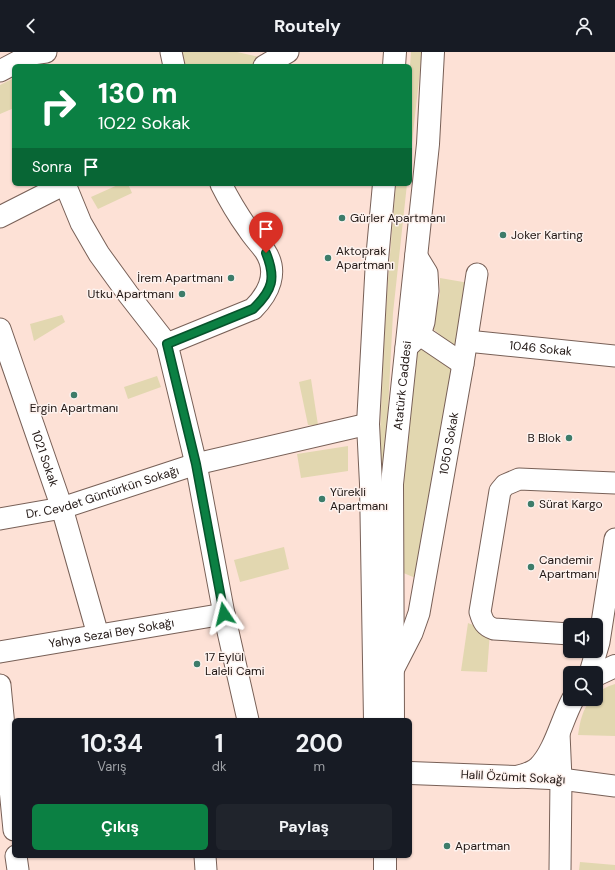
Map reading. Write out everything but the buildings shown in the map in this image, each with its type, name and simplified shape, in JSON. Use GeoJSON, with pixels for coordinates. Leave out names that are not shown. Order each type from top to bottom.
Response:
{"type":"FeatureCollection","features":[{"type":"Feature","properties":{"kind":"main road"},"geometry":{"type":"LineString","coordinates":[[394,64],[395,52]]}},
{"type":"Feature","properties":{"kind":"main road","name":"Atatürk Caddesi"},"geometry":{"type":"LineString","coordinates":[[393,718],[392,484],[413,342],[416,255],[428,144],[434,52]]}},
{"type":"Feature","properties":{"kind":"main road"},"geometry":{"type":"LineString","coordinates":[[375,718],[372,492],[368,424],[377,260],[384,186]]}},
{"type":"Feature","properties":{"kind":"main road"},"geometry":{"type":"LineString","coordinates":[[603,672],[615,666]]}},
{"type":"Feature","properties":{"kind":"main road"},"geometry":{"type":"LineString","coordinates":[[517,777],[531,772],[540,766],[559,733],[570,706]]}},
{"type":"Feature","properties":{"kind":"main road","name":"Halil Özümit Sokağı"},"geometry":{"type":"LineString","coordinates":[[412,773],[517,777]]}},
{"type":"Feature","properties":{"kind":"main road"},"geometry":{"type":"LineString","coordinates":[[385,858],[385,870]]}},
{"type":"Feature","properties":{"kind":"street"},"geometry":{"type":"LineString","coordinates":[[171,52],[174,64]]}},
{"type":"Feature","properties":{"kind":"street"},"geometry":{"type":"LineString","coordinates":[[267,64],[288,52]]}},
{"type":"Feature","properties":{"kind":"street"},"geometry":{"type":"LineString","coordinates":[[17,64],[36,56]]}},
{"type":"Feature","properties":{"kind":"street"},"geometry":{"type":"LineString","coordinates":[[0,71],[12,66]]}},
{"type":"Feature","properties":{"kind":"street"},"geometry":{"type":"LineString","coordinates":[[0,217],[61,186]]}},
{"type":"Feature","properties":{"kind":"street"},"geometry":{"type":"LineString","coordinates":[[66,186],[81,223],[99,254],[167,344],[196,464],[224,614],[248,718]]}},
{"type":"Feature","properties":{"kind":"street"},"geometry":{"type":"LineString","coordinates":[[167,344],[253,309],[263,299],[270,285],[273,270],[266,253],[236,212],[222,186]]}},
{"type":"Feature","properties":{"kind":"street","name":"1050 Sokak"},"geometry":{"type":"LineString","coordinates":[[393,670],[412,633],[419,613],[467,341],[477,274]]}},
{"type":"Feature","properties":{"kind":"street","name":"1021 Sokak"},"geometry":{"type":"LineString","coordinates":[[0,329],[62,508],[98,635]]}},
{"type":"Feature","properties":{"kind":"street","name":"1046 Sokak"},"geometry":{"type":"LineString","coordinates":[[467,341],[615,356]]}},
{"type":"Feature","properties":{"kind":"street"},"geometry":{"type":"LineString","coordinates":[[413,342],[463,364]]}},
{"type":"Feature","properties":{"kind":"street","name":"Dr. Cevdet Güntürkün Sokağı"},"geometry":{"type":"LineString","coordinates":[[0,519],[62,508],[196,464],[368,424]]}},
{"type":"Feature","properties":{"kind":"street"},"geometry":{"type":"LineString","coordinates":[[563,634],[494,629],[487,626],[482,620],[480,612],[500,491],[505,484],[519,479],[615,484]]}},
{"type":"Feature","properties":{"kind":"street"},"geometry":{"type":"LineString","coordinates":[[601,618],[615,539]]}},
{"type":"Feature","properties":{"kind":"street"},"geometry":{"type":"LineString","coordinates":[[393,609],[401,617],[408,619],[419,613]]}},
{"type":"Feature","properties":{"kind":"street","name":"Yahya Sezai Bey Sokağı"},"geometry":{"type":"LineString","coordinates":[[0,652],[224,614]]}},
{"type":"Feature","properties":{"kind":"street"},"geometry":{"type":"LineString","coordinates":[[603,652],[615,662]]}},
{"type":"Feature","properties":{"kind":"street"},"geometry":{"type":"LineString","coordinates":[[0,685],[8,798],[12,819]]}},
{"type":"Feature","properties":{"kind":"street"},"geometry":{"type":"LineString","coordinates":[[559,733],[561,779],[560,870]]}},
{"type":"Feature","properties":{"kind":"street","name":"Halil Özümit Sokağı"},"geometry":{"type":"LineString","coordinates":[[517,777],[561,779],[615,786]]}},
{"type":"Feature","properties":{"kind":"street"},"geometry":{"type":"LineString","coordinates":[[16,858],[18,870]]}},
{"type":"Feature","properties":{"kind":"street"},"geometry":{"type":"LineString","coordinates":[[205,858],[206,870]]}},
{"type":"Feature","properties":{"kind":"shaded area"},"geometry":{"type":"Polygon","coordinates":[[[181,52],[237,52],[269,59],[259,64],[185,64],[181,52]]]}},
{"type":"Feature","properties":{"kind":"shaded area"},"geometry":{"type":"Polygon","coordinates":[[[411,52],[422,52],[412,143],[412,64],[410,64],[411,52]]]}},
{"type":"Feature","properties":{"kind":"shaded area"},"geometry":{"type":"Polygon","coordinates":[[[12,79],[12,109],[0,114],[0,85],[12,79]]]}},
{"type":"Feature","properties":{"kind":"shaded area"},"geometry":{"type":"Polygon","coordinates":[[[116,186],[129,186],[132,193],[98,209],[91,197],[116,186]]]}},
{"type":"Feature","properties":{"kind":"shaded area"},"geometry":{"type":"Polygon","coordinates":[[[396,186],[407,186],[393,313],[383,506],[381,491],[380,448],[389,262],[396,186]]]}},
{"type":"Feature","properties":{"kind":"shaded area"},"geometry":{"type":"Polygon","coordinates":[[[440,278],[469,283],[458,350],[432,328],[440,294],[440,278]]]}},
{"type":"Feature","properties":{"kind":"shaded area"},"geometry":{"type":"Polygon","coordinates":[[[62,315],[65,322],[34,341],[30,324],[62,315]]]}},
{"type":"Feature","properties":{"kind":"shaded area"},"geometry":{"type":"Polygon","coordinates":[[[426,347],[458,368],[418,579],[401,572],[401,470],[416,348],[426,347]]]}},
{"type":"Feature","properties":{"kind":"shaded area"},"geometry":{"type":"Polygon","coordinates":[[[157,376],[161,387],[128,399],[124,387],[157,376]]]}},
{"type":"Feature","properties":{"kind":"shaded area"},"geometry":{"type":"Polygon","coordinates":[[[311,379],[318,425],[308,425],[299,382],[311,379]]]}},
{"type":"Feature","properties":{"kind":"shaded area"},"geometry":{"type":"Polygon","coordinates":[[[348,446],[348,471],[301,478],[297,454],[348,446]]]}},
{"type":"Feature","properties":{"kind":"shaded area"},"geometry":{"type":"Polygon","coordinates":[[[284,547],[289,569],[240,582],[234,560],[284,547]]]}},
{"type":"Feature","properties":{"kind":"shaded area"},"geometry":{"type":"Polygon","coordinates":[[[468,623],[490,632],[487,672],[461,671],[468,623]]]}},
{"type":"Feature","properties":{"kind":"shaded area"},"geometry":{"type":"Polygon","coordinates":[[[615,684],[615,736],[578,735],[582,716],[586,707],[603,706],[603,689],[615,684]]]}},
{"type":"Feature","properties":{"kind":"shaded area"},"geometry":{"type":"Polygon","coordinates":[[[580,862],[615,865],[615,870],[579,870],[580,862]]]}},
{"type":"Feature","properties":{"kind":"place","name":"Gürler Apartmanı"},"geometry":{"type":"Point","coordinates":[342,218]}},
{"type":"Feature","properties":{"kind":"place","name":"Joker Karting"},"geometry":{"type":"Point","coordinates":[503,235]}},
{"type":"Feature","properties":{"kind":"place","name":"Aktoprak Apartmanı"},"geometry":{"type":"Point","coordinates":[328,258]}},
{"type":"Feature","properties":{"kind":"place","name":"İrem Apartmanı"},"geometry":{"type":"Point","coordinates":[231,278]}},
{"type":"Feature","properties":{"kind":"place","name":"Utku Apartmanı"},"geometry":{"type":"Point","coordinates":[182,294]}},
{"type":"Feature","properties":{"kind":"place","name":"Ergin Apartmanı"},"geometry":{"type":"Point","coordinates":[74,395]}},
{"type":"Feature","properties":{"kind":"place","name":"B Blok"},"geometry":{"type":"Point","coordinates":[569,438]}},
{"type":"Feature","properties":{"kind":"place","name":"Yürekli Apartmanı"},"geometry":{"type":"Point","coordinates":[322,499]}},
{"type":"Feature","properties":{"kind":"place","name":"Sürat Kargo"},"geometry":{"type":"Point","coordinates":[531,504]}},
{"type":"Feature","properties":{"kind":"place","name":"Candemir Apartmanı"},"geometry":{"type":"Point","coordinates":[531,567]}},
{"type":"Feature","properties":{"kind":"place","name":"17 Eylül Laleli Cami"},"geometry":{"type":"Point","coordinates":[197,664]}},
{"type":"Feature","properties":{"kind":"place","name":"Apartman"},"geometry":{"type":"Point","coordinates":[447,846]}},
{"type":"Feature","properties":{"kind":"route"},"geometry":{"type":"LineString","coordinates":[[224,614],[196,464],[167,344],[253,309],[263,299],[270,285],[273,270],[266,253]]}}]}
